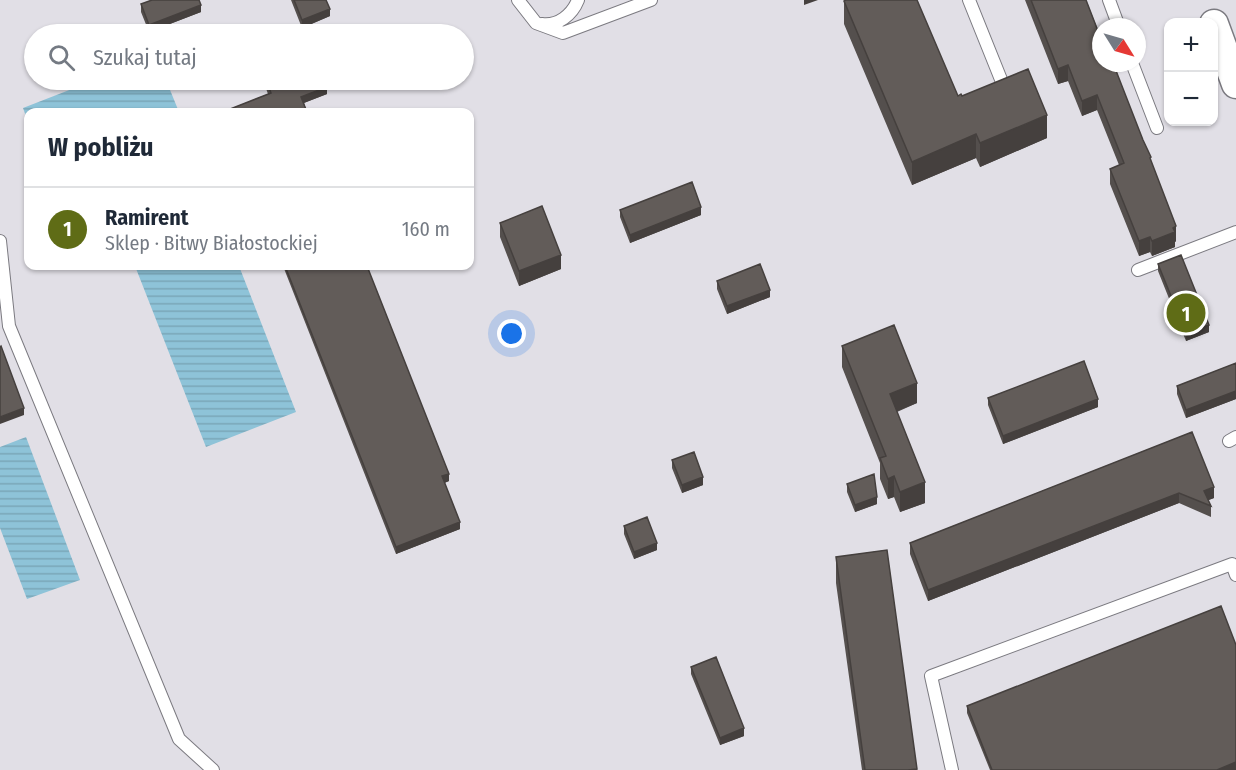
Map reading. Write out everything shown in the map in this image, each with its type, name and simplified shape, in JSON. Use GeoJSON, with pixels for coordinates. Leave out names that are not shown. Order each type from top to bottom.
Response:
{"type":"FeatureCollection","features":[{"type":"Feature","properties":{"kind":"street"},"geometry":{"type":"LineString","coordinates":[[1204,0],[1211,18]]}},
{"type":"Feature","properties":{"kind":"street"},"geometry":{"type":"LineString","coordinates":[[1218,36],[1236,84]]}},
{"type":"Feature","properties":{"kind":"lane"},"geometry":{"type":"LineString","coordinates":[[518,0],[536,23],[563,33],[651,0]]}},
{"type":"Feature","properties":{"kind":"lane"},"geometry":{"type":"LineString","coordinates":[[536,23],[558,22],[568,16],[578,0]]}},
{"type":"Feature","properties":{"kind":"lane"},"geometry":{"type":"LineString","coordinates":[[969,0],[1004,87]]}},
{"type":"Feature","properties":{"kind":"lane"},"geometry":{"type":"LineString","coordinates":[[1108,0],[1115,18]]}},
{"type":"Feature","properties":{"kind":"lane"},"geometry":{"type":"LineString","coordinates":[[1135,72],[1157,128]]}},
{"type":"Feature","properties":{"kind":"lane"},"geometry":{"type":"LineString","coordinates":[[1138,270],[1236,232]]}},
{"type":"Feature","properties":{"kind":"lane"},"geometry":{"type":"LineString","coordinates":[[0,241],[9,326],[179,738],[213,770]]}},
{"type":"Feature","properties":{"kind":"lane"},"geometry":{"type":"LineString","coordinates":[[952,770],[931,676],[1232,564],[1236,575]]}},
{"type":"Feature","properties":{"kind":"water"},"geometry":{"type":"Polygon","coordinates":[[[69,90],[170,90],[177,108],[24,108],[24,111],[23,108],[69,90]]]}},
{"type":"Feature","properties":{"kind":"water"},"geometry":{"type":"Polygon","coordinates":[[[137,270],[241,270],[296,412],[206,447],[137,270]]]}},
{"type":"Feature","properties":{"kind":"water"},"geometry":{"type":"Polygon","coordinates":[[[26,437],[80,580],[27,599],[0,528],[0,447],[26,437]]]}},
{"type":"Feature","properties":{"kind":"building"},"geometry":{"type":"Polygon","coordinates":[[[152,0],[199,0],[201,5],[149,24],[141,4],[152,0]]]}},
{"type":"Feature","properties":{"kind":"building"},"geometry":{"type":"Polygon","coordinates":[[[294,0],[326,0],[330,9],[302,20],[294,0]]]}},
{"type":"Feature","properties":{"kind":"building"},"geometry":{"type":"Polygon","coordinates":[[[917,0],[958,96],[1028,69],[1047,115],[980,143],[976,134],[912,162],[844,1],[917,0]]]}},
{"type":"Feature","properties":{"kind":"building"},"geometry":{"type":"Polygon","coordinates":[[[1031,0],[1086,0],[1093,18],[1092,72],[1117,72],[1151,157],[1176,226],[1173,228],[1175,232],[1152,241],[1150,237],[1139,241],[1110,169],[1124,163],[1097,95],[1082,101],[1068,65],[1058,69],[1031,0]]]}},
{"type":"Feature","properties":{"kind":"building"},"geometry":{"type":"Polygon","coordinates":[[[270,90],[319,90],[301,97],[305,108],[233,108],[271,93],[270,90]]]}},
{"type":"Feature","properties":{"kind":"building"},"geometry":{"type":"Polygon","coordinates":[[[692,182],[701,207],[630,235],[620,210],[692,182]]]}},
{"type":"Feature","properties":{"kind":"building"},"geometry":{"type":"Polygon","coordinates":[[[542,206],[561,255],[519,271],[500,223],[542,206]]]}},
{"type":"Feature","properties":{"kind":"building"},"geometry":{"type":"Polygon","coordinates":[[[1181,255],[1209,325],[1186,333],[1158,264],[1181,255]]]}},
{"type":"Feature","properties":{"kind":"building"},"geometry":{"type":"Polygon","coordinates":[[[760,264],[770,290],[727,306],[717,281],[760,264]]]}},
{"type":"Feature","properties":{"kind":"building"},"geometry":{"type":"Polygon","coordinates":[[[287,270],[369,270],[449,474],[442,476],[460,522],[396,547],[287,270]]]}},
{"type":"Feature","properties":{"kind":"building"},"geometry":{"type":"Polygon","coordinates":[[[894,325],[917,383],[890,394],[925,482],[900,492],[894,476],[888,479],[880,458],[886,456],[842,346],[894,325]]]}},
{"type":"Feature","properties":{"kind":"building"},"geometry":{"type":"Polygon","coordinates":[[[0,347],[24,408],[0,417],[0,347]]]}},
{"type":"Feature","properties":{"kind":"building"},"geometry":{"type":"Polygon","coordinates":[[[1084,361],[1098,399],[1003,436],[988,398],[1084,361]]]}},
{"type":"Feature","properties":{"kind":"building"},"geometry":{"type":"Polygon","coordinates":[[[1236,363],[1236,391],[1186,410],[1177,386],[1236,363]]]}},
{"type":"Feature","properties":{"kind":"building"},"geometry":{"type":"Polygon","coordinates":[[[1192,432],[1214,487],[1204,491],[1211,506],[1179,493],[928,590],[910,543],[1192,432]]]}},
{"type":"Feature","properties":{"kind":"building"},"geometry":{"type":"Polygon","coordinates":[[[694,452],[703,477],[682,485],[672,460],[694,452]]]}},
{"type":"Feature","properties":{"kind":"building"},"geometry":{"type":"Polygon","coordinates":[[[874,474],[877,497],[855,505],[847,484],[874,474]]]}},
{"type":"Feature","properties":{"kind":"building"},"geometry":{"type":"Polygon","coordinates":[[[647,517],[657,543],[634,552],[624,526],[647,517]]]}},
{"type":"Feature","properties":{"kind":"building"},"geometry":{"type":"Polygon","coordinates":[[[887,550],[917,769],[865,770],[836,557],[887,550]]]}},
{"type":"Feature","properties":{"kind":"building"},"geometry":{"type":"Polygon","coordinates":[[[1221,606],[1236,645],[1236,762],[1217,770],[992,770],[967,706],[1221,606]]]}},
{"type":"Feature","properties":{"kind":"building"},"geometry":{"type":"Polygon","coordinates":[[[716,657],[744,728],[720,738],[691,667],[716,657]]]}},
{"type":"Feature","properties":{"kind":"place","name":"Ramirent"},"geometry":{"type":"Point","coordinates":[1186,313]}}]}
